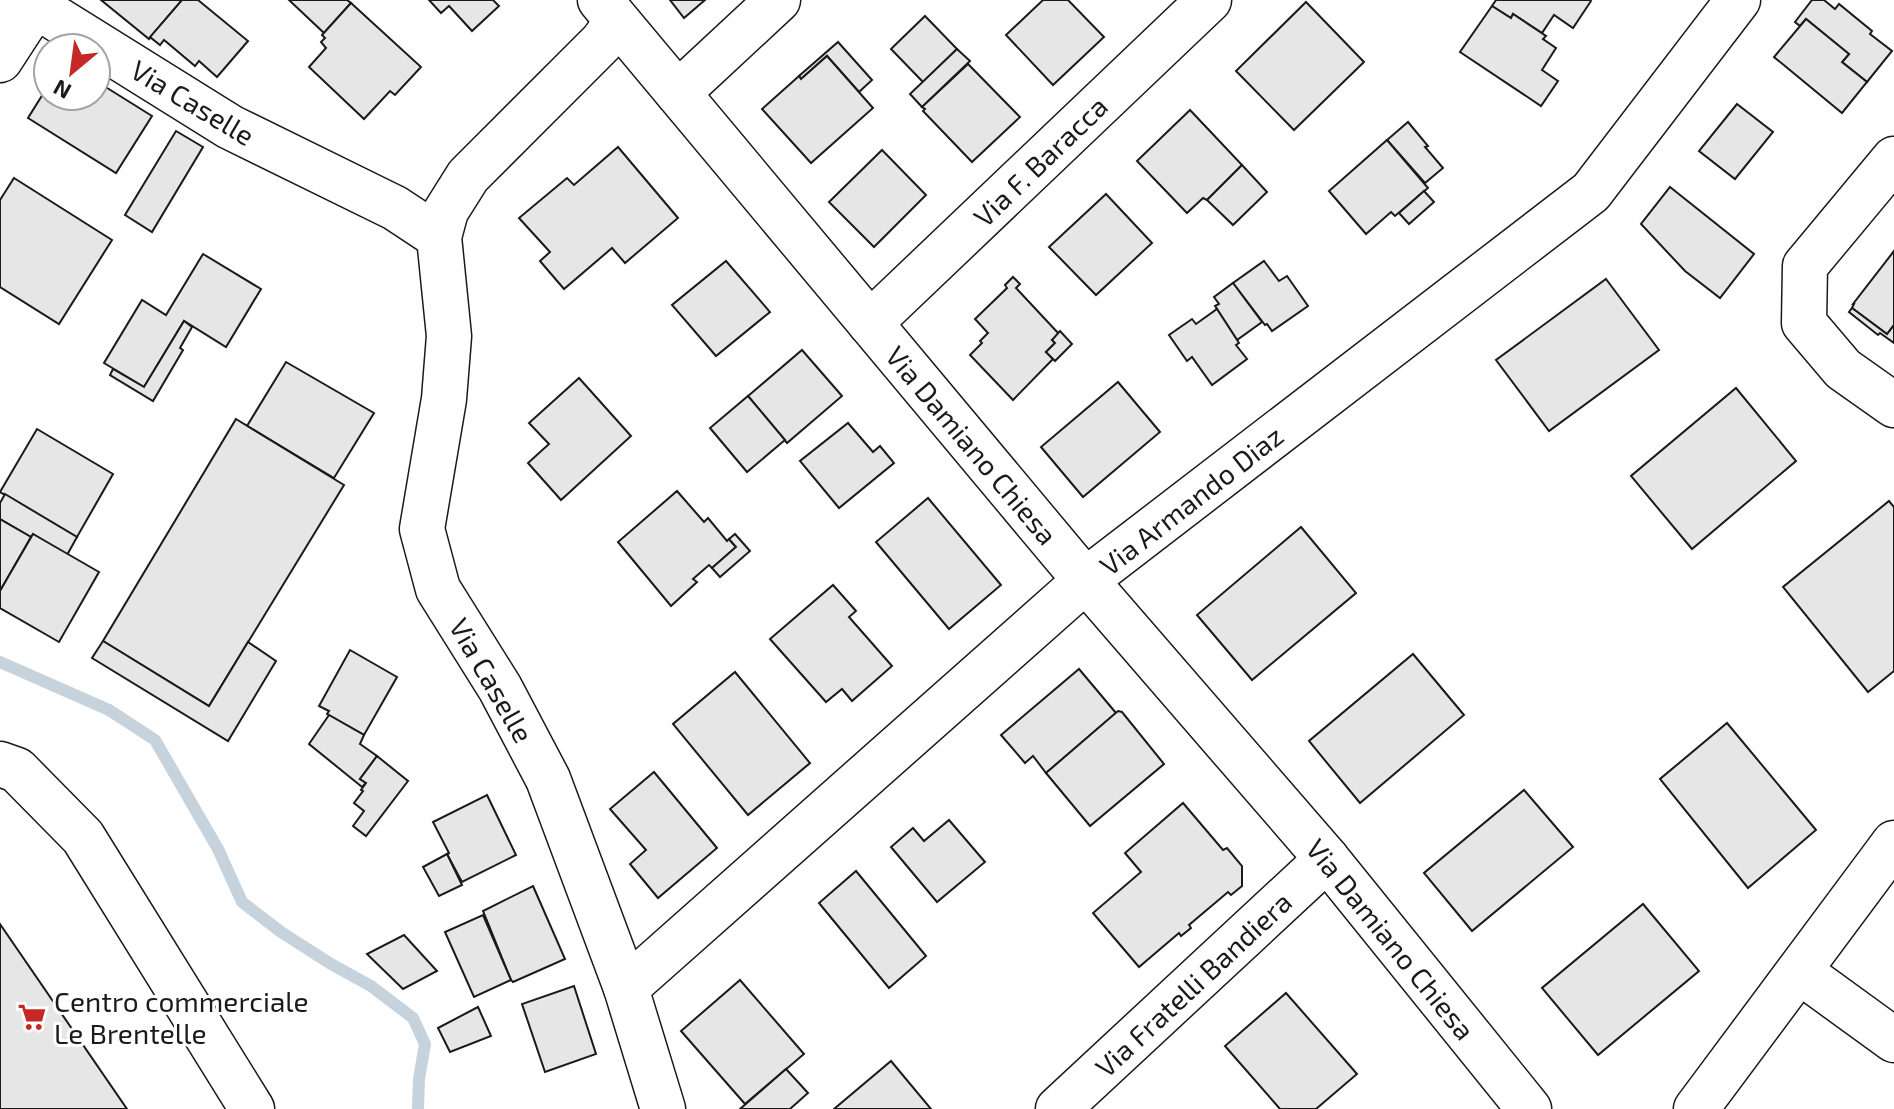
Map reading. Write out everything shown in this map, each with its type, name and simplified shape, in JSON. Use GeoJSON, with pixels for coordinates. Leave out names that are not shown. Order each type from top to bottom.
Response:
{"type":"FeatureCollection","features":[{"type":"Feature","properties":{"kind":"street"},"geometry":{"type":"LineString","coordinates":[[678,93],[778,0]]}},
{"type":"Feature","properties":{"kind":"street","name":"Via F. Baracca"},"geometry":{"type":"LineString","coordinates":[[870,323],[1209,0]]}},
{"type":"Feature","properties":{"kind":"street","name":"Via Armando Diaz"},"geometry":{"type":"LineString","coordinates":[[626,988],[1086,580],[1591,192],[1738,0]]}},
{"type":"Feature","properties":{"kind":"street"},"geometry":{"type":"LineString","coordinates":[[0,60],[25,2]]}},
{"type":"Feature","properties":{"kind":"street","name":"Via Caselle"},"geometry":{"type":"LineString","coordinates":[[25,2],[230,127],[395,208],[439,237]]}},
{"type":"Feature","properties":{"kind":"street","name":"Via Damiano Chiesa"},"geometry":{"type":"LineString","coordinates":[[609,11],[1086,580],[1327,859],[1529,1109]]}},
{"type":"Feature","properties":{"kind":"street","name":"Via Caselle"},"geometry":{"type":"LineString","coordinates":[[609,11],[602,42],[468,176],[446,211],[439,237],[449,336],[444,399],[422,529],[438,589],[500,688],[548,779],[626,988],[663,1109]]}},
{"type":"Feature","properties":{"kind":"street"},"geometry":{"type":"LineString","coordinates":[[1894,159],[1805,266],[1804,323],[1843,369],[1894,405]]}},
{"type":"Feature","properties":{"kind":"street"},"geometry":{"type":"LineString","coordinates":[[0,764],[17,770],[83,837],[252,1109]]}},
{"type":"Feature","properties":{"kind":"street"},"geometry":{"type":"LineString","coordinates":[[1696,1109],[1894,843]]}},
{"type":"Feature","properties":{"kind":"street","name":"Via Fratelli Bandiera"},"geometry":{"type":"LineString","coordinates":[[1058,1109],[1327,859]]}},
{"type":"Feature","properties":{"kind":"street"},"geometry":{"type":"LineString","coordinates":[[1799,971],[1894,1040]]}},
{"type":"Feature","properties":{"kind":"building"},"geometry":{"type":"Polygon","coordinates":[[[101,0],[182,0],[149,39],[101,0]]]}},
{"type":"Feature","properties":{"kind":"building"},"geometry":{"type":"Polygon","coordinates":[[[182,0],[198,0],[248,41],[217,77],[199,61],[195,66],[164,40],[160,45],[150,37],[182,0]]]}},
{"type":"Feature","properties":{"kind":"building"},"geometry":{"type":"Polygon","coordinates":[[[289,0],[347,0],[351,3],[324,33],[289,0]]]}},
{"type":"Feature","properties":{"kind":"building"},"geometry":{"type":"Polygon","coordinates":[[[429,0],[493,0],[499,6],[472,31],[449,6],[441,13],[429,0]]]}},
{"type":"Feature","properties":{"kind":"building"},"geometry":{"type":"Polygon","coordinates":[[[670,0],[705,0],[684,18],[670,0]]]}},
{"type":"Feature","properties":{"kind":"building"},"geometry":{"type":"Polygon","coordinates":[[[1043,0],[1068,0],[1104,37],[1053,85],[1006,35],[1043,0]]]}},
{"type":"Feature","properties":{"kind":"building"},"geometry":{"type":"Polygon","coordinates":[[[1496,0],[1591,1],[1573,28],[1554,15],[1542,33],[1513,14],[1511,18],[1492,6],[1496,0]]]}},
{"type":"Feature","properties":{"kind":"building"},"geometry":{"type":"Polygon","coordinates":[[[1812,0],[1824,0],[1835,9],[1839,4],[1892,51],[1867,82],[1842,62],[1849,54],[1806,19],[1800,26],[1795,22],[1812,0]]]}},
{"type":"Feature","properties":{"kind":"building"},"geometry":{"type":"Polygon","coordinates":[[[1306,2],[1364,62],[1294,130],[1236,71],[1306,2]]]}},
{"type":"Feature","properties":{"kind":"building"},"geometry":{"type":"Polygon","coordinates":[[[351,3],[421,67],[395,95],[390,91],[364,119],[309,67],[326,48],[321,42],[325,38],[322,35],[351,3]]]}},
{"type":"Feature","properties":{"kind":"building"},"geometry":{"type":"Polygon","coordinates":[[[1492,6],[1511,18],[1513,14],[1546,36],[1543,39],[1556,48],[1542,70],[1558,81],[1541,106],[1460,52],[1492,6]]]}},
{"type":"Feature","properties":{"kind":"building"},"geometry":{"type":"Polygon","coordinates":[[[925,16],[957,49],[923,82],[891,49],[925,16]]]}},
{"type":"Feature","properties":{"kind":"building"},"geometry":{"type":"Polygon","coordinates":[[[1806,19],[1849,54],[1842,62],[1867,82],[1842,113],[1774,57],[1806,19]]]}},
{"type":"Feature","properties":{"kind":"building"},"geometry":{"type":"Polygon","coordinates":[[[838,42],[872,80],[859,92],[827,56],[801,79],[799,76],[838,42]]]}},
{"type":"Feature","properties":{"kind":"building"},"geometry":{"type":"Polygon","coordinates":[[[957,49],[970,61],[922,107],[910,94],[957,49]]]}},
{"type":"Feature","properties":{"kind":"building"},"geometry":{"type":"Polygon","coordinates":[[[827,56],[873,108],[811,163],[762,109],[827,56]]]}},
{"type":"Feature","properties":{"kind":"building"},"geometry":{"type":"Polygon","coordinates":[[[968,64],[1020,117],[972,162],[922,107],[968,64]]]}},
{"type":"Feature","properties":{"kind":"building"},"geometry":{"type":"Polygon","coordinates":[[[112,91],[152,116],[116,173],[28,118],[32,112],[112,112],[112,91]]]}},
{"type":"Feature","properties":{"kind":"building"},"geometry":{"type":"Polygon","coordinates":[[[1737,104],[1773,132],[1735,179],[1699,151],[1737,104]]]}},
{"type":"Feature","properties":{"kind":"building"},"geometry":{"type":"Polygon","coordinates":[[[1190,110],[1242,165],[1207,200],[1203,198],[1187,213],[1137,161],[1190,110]]]}},
{"type":"Feature","properties":{"kind":"building"},"geometry":{"type":"Polygon","coordinates":[[[1408,122],[1443,168],[1425,183],[1387,140],[1408,122]]]}},
{"type":"Feature","properties":{"kind":"building"},"geometry":{"type":"Polygon","coordinates":[[[176,131],[203,147],[152,232],[125,215],[176,131]]]}},
{"type":"Feature","properties":{"kind":"building"},"geometry":{"type":"Polygon","coordinates":[[[1387,140],[1428,188],[1395,216],[1391,212],[1366,234],[1329,191],[1387,140]]]}},
{"type":"Feature","properties":{"kind":"building"},"geometry":{"type":"Polygon","coordinates":[[[618,147],[678,218],[625,263],[612,248],[564,289],[540,261],[550,252],[519,218],[567,178],[574,185],[618,147]]]}},
{"type":"Feature","properties":{"kind":"building"},"geometry":{"type":"Polygon","coordinates":[[[882,150],[926,195],[874,247],[829,202],[882,150]]]}},
{"type":"Feature","properties":{"kind":"building"},"geometry":{"type":"Polygon","coordinates":[[[1242,165],[1267,192],[1233,225],[1207,200],[1242,165]]]}},
{"type":"Feature","properties":{"kind":"building"},"geometry":{"type":"Polygon","coordinates":[[[14,178],[112,240],[59,324],[0,287],[0,200],[14,178]]]}},
{"type":"Feature","properties":{"kind":"building"},"geometry":{"type":"Polygon","coordinates":[[[1670,187],[1754,254],[1720,298],[1685,271],[1641,224],[1670,187]]]}},
{"type":"Feature","properties":{"kind":"building"},"geometry":{"type":"Polygon","coordinates":[[[1424,191],[1434,202],[1409,224],[1399,213],[1424,191]]]}},
{"type":"Feature","properties":{"kind":"building"},"geometry":{"type":"Polygon","coordinates":[[[1106,194],[1152,243],[1096,295],[1049,247],[1106,194]]]}},
{"type":"Feature","properties":{"kind":"building"},"geometry":{"type":"Polygon","coordinates":[[[1894,251],[1894,325],[1887,334],[1852,308],[1894,251]]]}},
{"type":"Feature","properties":{"kind":"building"},"geometry":{"type":"Polygon","coordinates":[[[203,254],[261,289],[226,347],[184,321],[144,387],[104,363],[142,300],[166,315],[203,254]]]}},
{"type":"Feature","properties":{"kind":"building"},"geometry":{"type":"Polygon","coordinates":[[[726,261],[770,312],[716,356],[672,305],[726,261]]]}},
{"type":"Feature","properties":{"kind":"building"},"geometry":{"type":"Polygon","coordinates":[[[1264,261],[1279,281],[1287,276],[1308,306],[1272,331],[1233,283],[1264,261]]]}},
{"type":"Feature","properties":{"kind":"building"},"geometry":{"type":"Polygon","coordinates":[[[1013,277],[1020,284],[1016,288],[1059,334],[1046,352],[1053,359],[1013,400],[970,355],[988,333],[975,319],[1007,288],[1005,285],[1013,277]]]}},
{"type":"Feature","properties":{"kind":"building"},"geometry":{"type":"Polygon","coordinates":[[[1606,279],[1659,350],[1549,431],[1496,360],[1606,279]]]}},
{"type":"Feature","properties":{"kind":"building"},"geometry":{"type":"Polygon","coordinates":[[[1233,283],[1262,322],[1237,340],[1215,306],[1219,304],[1214,297],[1233,283]]]}},
{"type":"Feature","properties":{"kind":"building"},"geometry":{"type":"Polygon","coordinates":[[[1852,308],[1887,334],[1894,325],[1894,343],[1880,333],[1878,335],[1849,312],[1852,308]]]}},
{"type":"Feature","properties":{"kind":"building"},"geometry":{"type":"Polygon","coordinates":[[[1217,309],[1247,359],[1212,385],[1192,357],[1187,361],[1169,335],[1192,319],[1196,324],[1217,309]]]}},
{"type":"Feature","properties":{"kind":"building"},"geometry":{"type":"Polygon","coordinates":[[[184,321],[192,327],[180,348],[183,350],[153,401],[110,375],[113,369],[144,387],[184,321]]]}},
{"type":"Feature","properties":{"kind":"building"},"geometry":{"type":"Polygon","coordinates":[[[1060,331],[1072,344],[1055,361],[1046,352],[1055,343],[1052,340],[1060,331]]]}},
{"type":"Feature","properties":{"kind":"building"},"geometry":{"type":"Polygon","coordinates":[[[802,350],[842,396],[787,443],[748,396],[802,350]]]}},
{"type":"Feature","properties":{"kind":"building"},"geometry":{"type":"Polygon","coordinates":[[[286,362],[374,413],[334,478],[247,426],[286,362]]]}},
{"type":"Feature","properties":{"kind":"building"},"geometry":{"type":"Polygon","coordinates":[[[579,378],[631,436],[561,500],[528,463],[549,444],[529,423],[579,378]]]}},
{"type":"Feature","properties":{"kind":"building"},"geometry":{"type":"Polygon","coordinates":[[[1118,382],[1160,432],[1083,497],[1041,447],[1118,382]]]}},
{"type":"Feature","properties":{"kind":"building"},"geometry":{"type":"Polygon","coordinates":[[[1736,388],[1796,461],[1692,549],[1631,476],[1736,388]]]}},
{"type":"Feature","properties":{"kind":"building"},"geometry":{"type":"Polygon","coordinates":[[[748,396],[785,440],[747,472],[710,428],[748,396]]]}},
{"type":"Feature","properties":{"kind":"building"},"geometry":{"type":"Polygon","coordinates":[[[236,419],[344,485],[209,706],[103,641],[236,419]]]}},
{"type":"Feature","properties":{"kind":"building"},"geometry":{"type":"Polygon","coordinates":[[[848,423],[873,452],[880,446],[894,463],[839,508],[800,461],[848,423]]]}},
{"type":"Feature","properties":{"kind":"building"},"geometry":{"type":"Polygon","coordinates":[[[37,429],[113,474],[77,537],[0,492],[37,429]]]}},
{"type":"Feature","properties":{"kind":"building"},"geometry":{"type":"Polygon","coordinates":[[[677,491],[704,522],[708,518],[736,547],[712,568],[709,565],[693,579],[697,582],[671,606],[618,542],[677,491]]]}},
{"type":"Feature","properties":{"kind":"building"},"geometry":{"type":"Polygon","coordinates":[[[5,494],[77,537],[67,555],[33,534],[31,537],[0,519],[0,503],[5,494]]]}},
{"type":"Feature","properties":{"kind":"building"},"geometry":{"type":"Polygon","coordinates":[[[928,498],[1001,585],[949,629],[876,542],[928,498]]]}},
{"type":"Feature","properties":{"kind":"building"},"geometry":{"type":"Polygon","coordinates":[[[1889,501],[1894,507],[1894,671],[1868,692],[1783,587],[1889,501]]]}},
{"type":"Feature","properties":{"kind":"building"},"geometry":{"type":"Polygon","coordinates":[[[0,519],[31,537],[0,591],[0,519]]]}},
{"type":"Feature","properties":{"kind":"building"},"geometry":{"type":"Polygon","coordinates":[[[1301,527],[1356,593],[1252,680],[1197,615],[1301,527]]]}},
{"type":"Feature","properties":{"kind":"building"},"geometry":{"type":"Polygon","coordinates":[[[33,534],[99,572],[59,642],[0,608],[0,591],[33,534]]]}},
{"type":"Feature","properties":{"kind":"building"},"geometry":{"type":"Polygon","coordinates":[[[735,534],[750,551],[720,577],[712,568],[736,547],[729,539],[735,534]]]}},
{"type":"Feature","properties":{"kind":"building"},"geometry":{"type":"Polygon","coordinates":[[[833,585],[856,611],[849,617],[892,666],[852,701],[842,689],[826,702],[770,639],[833,585]]]}},
{"type":"Feature","properties":{"kind":"building"},"geometry":{"type":"Polygon","coordinates":[[[103,641],[209,706],[248,642],[276,661],[228,741],[92,658],[103,641]]]}},
{"type":"Feature","properties":{"kind":"building"},"geometry":{"type":"Polygon","coordinates":[[[350,650],[397,677],[364,735],[319,706],[350,650]]]}},
{"type":"Feature","properties":{"kind":"building"},"geometry":{"type":"Polygon","coordinates":[[[1413,654],[1464,715],[1360,803],[1309,741],[1413,654]]]}},
{"type":"Feature","properties":{"kind":"building"},"geometry":{"type":"Polygon","coordinates":[[[1079,669],[1116,713],[1046,773],[1033,756],[1025,763],[1001,735],[1079,669]]]}},
{"type":"Feature","properties":{"kind":"building"},"geometry":{"type":"Polygon","coordinates":[[[735,672],[810,763],[748,815],[673,724],[735,672]]]}},
{"type":"Feature","properties":{"kind":"building"},"geometry":{"type":"Polygon","coordinates":[[[1118,711],[1164,764],[1090,826],[1046,773],[1118,711]]]}},
{"type":"Feature","properties":{"kind":"building"},"geometry":{"type":"Polygon","coordinates":[[[329,715],[364,735],[360,744],[377,756],[360,779],[366,783],[362,787],[309,744],[329,715]]]}},
{"type":"Feature","properties":{"kind":"building"},"geometry":{"type":"Polygon","coordinates":[[[1727,723],[1816,830],[1748,888],[1660,779],[1727,723]]]}},
{"type":"Feature","properties":{"kind":"building"},"geometry":{"type":"Polygon","coordinates":[[[377,756],[408,781],[366,836],[353,826],[364,811],[354,803],[366,783],[360,779],[377,756]]]}},
{"type":"Feature","properties":{"kind":"building"},"geometry":{"type":"Polygon","coordinates":[[[654,772],[717,848],[658,898],[630,864],[646,850],[610,809],[654,772]]]}},
{"type":"Feature","properties":{"kind":"building"},"geometry":{"type":"Polygon","coordinates":[[[1524,790],[1573,847],[1472,931],[1424,873],[1524,790]]]}},
{"type":"Feature","properties":{"kind":"building"},"geometry":{"type":"Polygon","coordinates":[[[487,795],[516,855],[462,882],[433,822],[487,795]]]}},
{"type":"Feature","properties":{"kind":"building"},"geometry":{"type":"Polygon","coordinates":[[[1183,803],[1223,850],[1227,848],[1242,866],[1242,886],[1231,895],[1228,892],[1189,925],[1191,928],[1181,936],[1179,933],[1139,967],[1093,913],[1141,872],[1125,853],[1183,803]]]}},
{"type":"Feature","properties":{"kind":"building"},"geometry":{"type":"Polygon","coordinates":[[[949,820],[985,862],[937,902],[891,847],[913,828],[924,841],[949,820]]]}},
{"type":"Feature","properties":{"kind":"building"},"geometry":{"type":"Polygon","coordinates":[[[447,854],[462,885],[439,896],[423,867],[447,854]]]}},
{"type":"Feature","properties":{"kind":"building"},"geometry":{"type":"Polygon","coordinates":[[[856,871],[926,956],[889,988],[819,903],[856,871]]]}},
{"type":"Feature","properties":{"kind":"building"},"geometry":{"type":"Polygon","coordinates":[[[533,886],[565,959],[513,982],[483,911],[533,886]]]}},
{"type":"Feature","properties":{"kind":"building"},"geometry":{"type":"Polygon","coordinates":[[[1643,904],[1699,971],[1598,1055],[1542,988],[1643,904]]]}},
{"type":"Feature","properties":{"kind":"building"},"geometry":{"type":"Polygon","coordinates":[[[483,915],[511,980],[474,997],[445,932],[483,915]]]}},
{"type":"Feature","properties":{"kind":"building","name":"Centro commerciale Le Brentelle"},"geometry":{"type":"Polygon","coordinates":[[[0,924],[127,1109],[0,1109],[0,924]]]}},
{"type":"Feature","properties":{"kind":"building"},"geometry":{"type":"Polygon","coordinates":[[[404,935],[437,971],[403,989],[367,954],[404,935]]]}},
{"type":"Feature","properties":{"kind":"building"},"geometry":{"type":"Polygon","coordinates":[[[740,980],[804,1054],[745,1104],[681,1031],[740,980]]]}},
{"type":"Feature","properties":{"kind":"building"},"geometry":{"type":"Polygon","coordinates":[[[574,986],[596,1054],[545,1072],[522,1004],[574,986]]]}},
{"type":"Feature","properties":{"kind":"building"},"geometry":{"type":"Polygon","coordinates":[[[1286,993],[1357,1074],[1316,1109],[1280,1109],[1225,1046],[1286,993]]]}},
{"type":"Feature","properties":{"kind":"building"},"geometry":{"type":"Polygon","coordinates":[[[478,1007],[491,1036],[450,1052],[438,1028],[478,1007]]]}},
{"type":"Feature","properties":{"kind":"building"},"geometry":{"type":"Polygon","coordinates":[[[891,1061],[931,1109],[834,1109],[891,1061]]]}},
{"type":"Feature","properties":{"kind":"building"},"geometry":{"type":"Polygon","coordinates":[[[786,1069],[808,1093],[790,1109],[740,1109],[786,1069]]]}},
{"type":"Feature","properties":{"kind":"waterway"},"geometry":{"type":"LineString","coordinates":[[0,662],[109,710],[155,740],[218,849],[242,902],[281,932],[371,986],[413,1018],[425,1044],[418,1109]]}},
{"type":"Feature","properties":{"kind":"place","name":"Centro commerciale Le Brentelle"},"geometry":{"type":"Point","coordinates":[32,1017]}}]}
